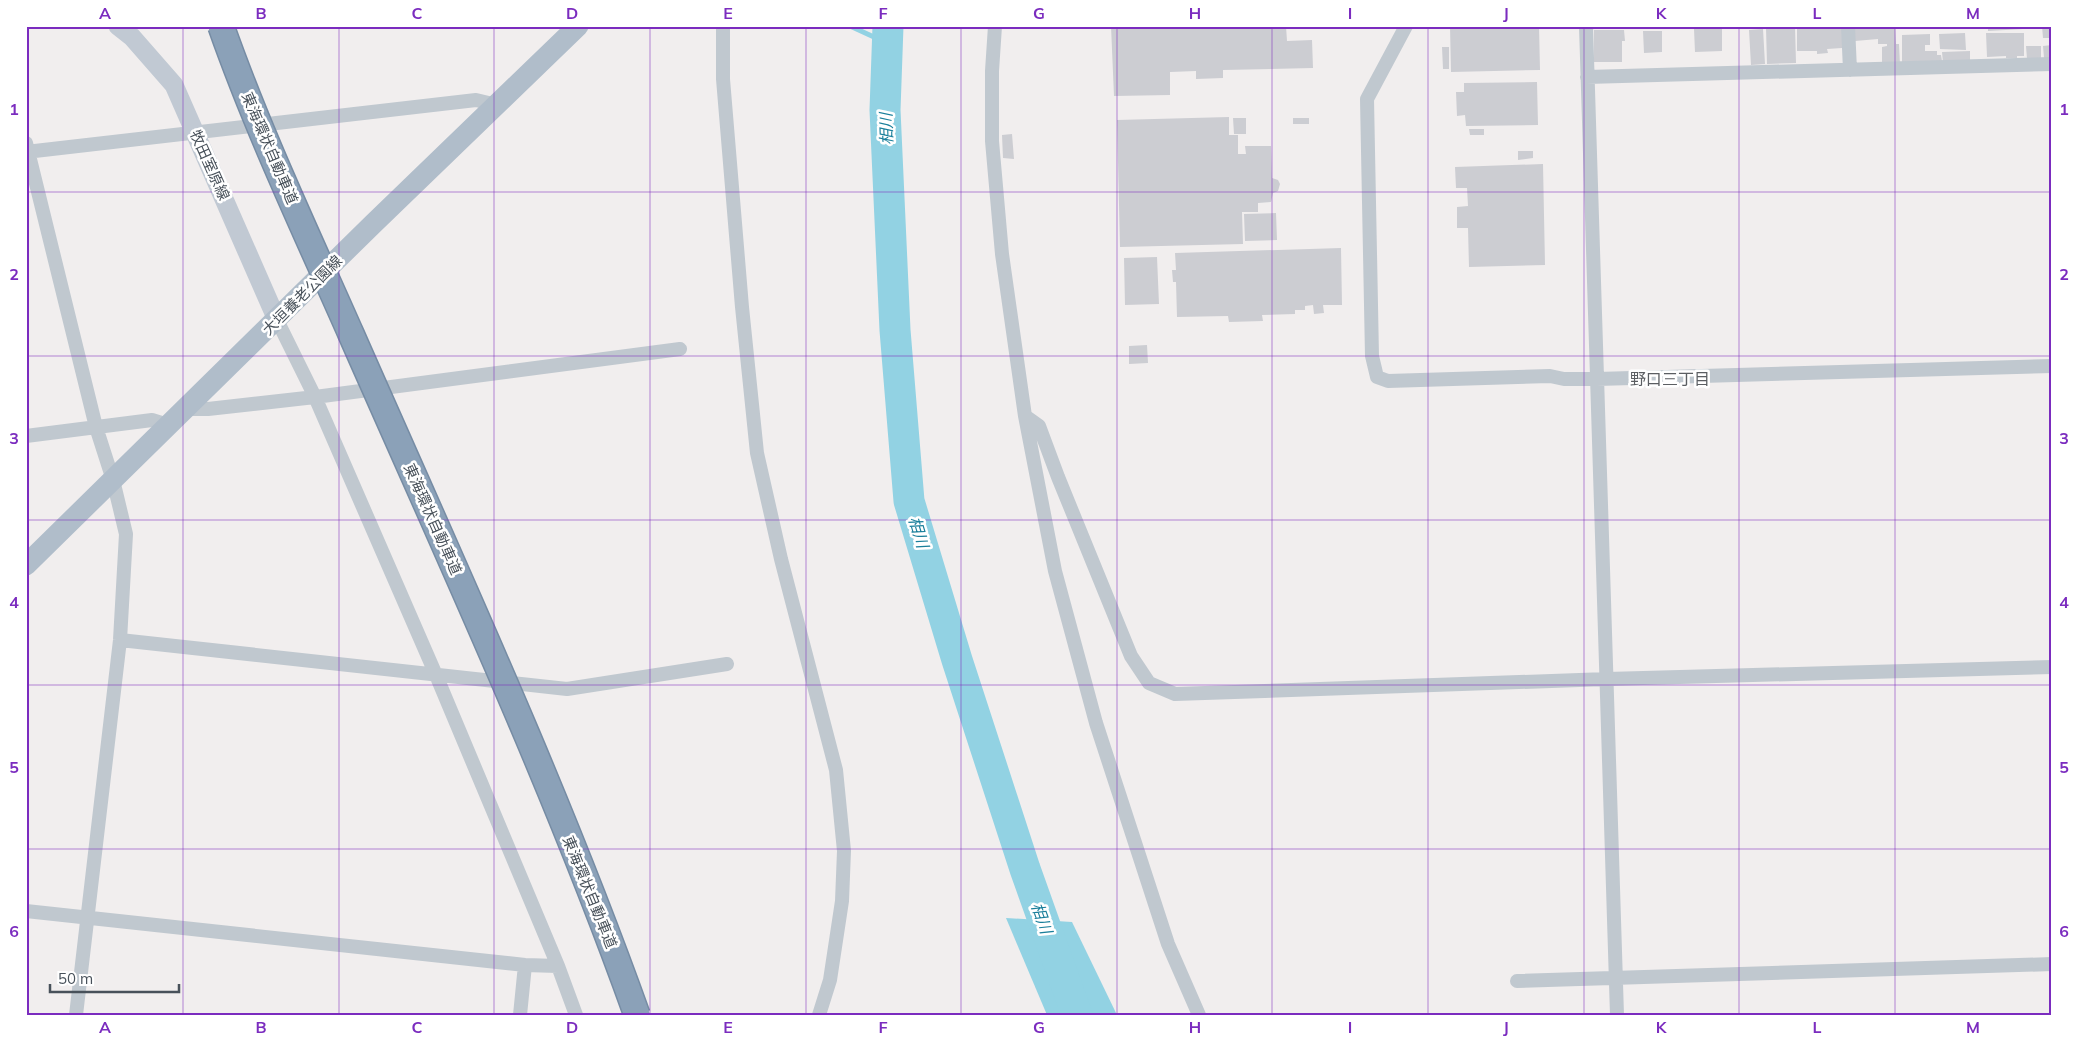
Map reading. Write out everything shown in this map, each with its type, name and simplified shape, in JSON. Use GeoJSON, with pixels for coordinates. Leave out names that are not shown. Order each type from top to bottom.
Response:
{"type":"FeatureCollection","features":[{"type":"Feature","properties":{"kind":"highway","name":"東海環状自動車道"},"geometry":{"type":"LineString","coordinates":[[221,26],[283,180],[520,721],[573,848],[637,1015]]}},
{"type":"Feature","properties":{"kind":"main road","name":"牧田室原線"},"geometry":{"type":"LineString","coordinates":[[118,26],[132,38],[174,85],[277,320]]}},
{"type":"Feature","properties":{"kind":"main road","name":"大垣養老公園線"},"geometry":{"type":"LineString","coordinates":[[26,565],[578,26]]}},
{"type":"Feature","properties":{"kind":"street"},"geometry":{"type":"LineString","coordinates":[[723,26],[725,99],[742,307],[757,453],[781,559],[837,779],[844,851],[842,901],[830,980],[819,1015]]}},
{"type":"Feature","properties":{"kind":"street"},"geometry":{"type":"LineString","coordinates":[[995,26],[992,71],[992,141],[1002,254],[1025,416],[1055,571],[1096,723],[1168,944],[1199,1015]]}},
{"type":"Feature","properties":{"kind":"street"},"geometry":{"type":"LineString","coordinates":[[1406,26],[1367,99],[1372,356],[1377,377],[1388,380],[1550,376],[1564,379],[1597,379],[2052,366]]}},
{"type":"Feature","properties":{"kind":"street"},"geometry":{"type":"LineString","coordinates":[[1586,26],[1617,1015]]}},
{"type":"Feature","properties":{"kind":"street"},"geometry":{"type":"LineString","coordinates":[[1848,26],[1850,70]]}},
{"type":"Feature","properties":{"kind":"street"},"geometry":{"type":"LineString","coordinates":[[1587,77],[2052,64]]}},
{"type":"Feature","properties":{"kind":"street"},"geometry":{"type":"LineString","coordinates":[[76,1015],[120,640],[126,534],[113,480],[96,427],[27,149],[476,100],[497,105]]}},
{"type":"Feature","properties":{"kind":"street"},"geometry":{"type":"LineString","coordinates":[[277,320],[315,397],[436,675],[558,966],[576,1015]]}},
{"type":"Feature","properties":{"kind":"street"},"geometry":{"type":"LineString","coordinates":[[186,409],[208,409],[315,397],[680,349]]}},
{"type":"Feature","properties":{"kind":"street"},"geometry":{"type":"LineString","coordinates":[[1025,416],[1039,426],[1131,656],[1148,683],[1175,694],[1607,679],[2052,667]]}},
{"type":"Feature","properties":{"kind":"street"},"geometry":{"type":"LineString","coordinates":[[26,436],[152,420],[168,425]]}},
{"type":"Feature","properties":{"kind":"street"},"geometry":{"type":"LineString","coordinates":[[120,640],[567,690],[727,664]]}},
{"type":"Feature","properties":{"kind":"street"},"geometry":{"type":"LineString","coordinates":[[26,911],[525,965],[558,966]]}},
{"type":"Feature","properties":{"kind":"street"},"geometry":{"type":"LineString","coordinates":[[1517,981],[2052,964]]}},
{"type":"Feature","properties":{"kind":"street"},"geometry":{"type":"LineString","coordinates":[[520,1015],[525,965]]}},
{"type":"Feature","properties":{"kind":"water"},"geometry":{"type":"Polygon","coordinates":[[[1006,918],[1072,922],[1117,1015],[1047,1015],[1006,918]]]}},
{"type":"Feature","properties":{"kind":"building"},"geometry":{"type":"Polygon","coordinates":[[[1111,26],[1286,26],[1287,41],[1312,40],[1313,68],[1223,70],[1223,78],[1196,79],[1196,71],[1170,72],[1170,95],[1114,96],[1111,26]]]}},
{"type":"Feature","properties":{"kind":"building"},"geometry":{"type":"Polygon","coordinates":[[[1450,26],[1539,26],[1540,70],[1451,72],[1450,26]]]}},
{"type":"Feature","properties":{"kind":"building"},"geometry":{"type":"Polygon","coordinates":[[[1782,26],[1795,26],[1796,63],[1767,64],[1766,28],[1782,28],[1782,26]]]}},
{"type":"Feature","properties":{"kind":"building"},"geometry":{"type":"Polygon","coordinates":[[[1842,26],[1842,48],[1827,49],[1828,53],[1817,54],[1817,51],[1797,51],[1797,27],[1842,26]]]}},
{"type":"Feature","properties":{"kind":"building"},"geometry":{"type":"Polygon","coordinates":[[[1855,26],[1895,26],[1896,44],[1899,44],[1900,65],[1882,65],[1882,47],[1887,46],[1887,44],[1878,44],[1878,39],[1855,41],[1855,26]]]}},
{"type":"Feature","properties":{"kind":"building"},"geometry":{"type":"Polygon","coordinates":[[[1988,26],[2023,26],[2023,29],[1988,31],[1988,26]]]}},
{"type":"Feature","properties":{"kind":"building"},"geometry":{"type":"Polygon","coordinates":[[[2042,26],[2052,26],[2052,38],[2043,38],[2042,26]]]}},
{"type":"Feature","properties":{"kind":"building"},"geometry":{"type":"Polygon","coordinates":[[[1694,29],[1722,29],[1722,51],[1695,52],[1694,29]]]}},
{"type":"Feature","properties":{"kind":"building"},"geometry":{"type":"Polygon","coordinates":[[[1763,29],[1765,64],[1751,65],[1749,30],[1763,29]]]}},
{"type":"Feature","properties":{"kind":"building"},"geometry":{"type":"Polygon","coordinates":[[[1594,30],[1624,30],[1625,41],[1622,41],[1622,62],[1594,62],[1594,30]]]}},
{"type":"Feature","properties":{"kind":"building"},"geometry":{"type":"Polygon","coordinates":[[[1643,31],[1662,31],[1662,52],[1644,53],[1643,31]]]}},
{"type":"Feature","properties":{"kind":"building"},"geometry":{"type":"Polygon","coordinates":[[[1965,33],[1966,50],[1940,49],[1939,34],[1965,33]]]}},
{"type":"Feature","properties":{"kind":"building"},"geometry":{"type":"Polygon","coordinates":[[[1986,33],[2024,33],[2024,56],[2017,56],[2017,58],[2006,58],[2006,56],[1987,57],[1986,33]]]}},
{"type":"Feature","properties":{"kind":"building"},"geometry":{"type":"Polygon","coordinates":[[[1930,34],[1930,45],[1925,45],[1925,51],[1937,51],[1937,55],[1941,55],[1942,61],[1902,66],[1902,35],[1930,34]]]}},
{"type":"Feature","properties":{"kind":"building"},"geometry":{"type":"Polygon","coordinates":[[[2052,45],[2052,58],[2044,58],[2043,46],[2052,45]]]}},
{"type":"Feature","properties":{"kind":"building"},"geometry":{"type":"Polygon","coordinates":[[[2026,46],[2041,46],[2041,59],[2027,59],[2026,46]]]}},
{"type":"Feature","properties":{"kind":"building"},"geometry":{"type":"Polygon","coordinates":[[[1442,47],[1449,47],[1449,69],[1443,69],[1442,47]]]}},
{"type":"Feature","properties":{"kind":"building"},"geometry":{"type":"Polygon","coordinates":[[[1970,51],[1970,63],[1943,63],[1942,52],[1970,51]]]}},
{"type":"Feature","properties":{"kind":"building"},"geometry":{"type":"Polygon","coordinates":[[[1537,82],[1538,125],[1466,126],[1465,115],[1457,116],[1456,92],[1464,92],[1464,83],[1537,82]]]}},
{"type":"Feature","properties":{"kind":"building"},"geometry":{"type":"Polygon","coordinates":[[[1229,117],[1229,135],[1238,135],[1238,154],[1246,154],[1245,146],[1271,146],[1272,178],[1278,180],[1280,184],[1278,191],[1273,193],[1271,202],[1258,203],[1258,212],[1242,212],[1243,244],[1120,247],[1117,120],[1229,117]]]}},
{"type":"Feature","properties":{"kind":"building"},"geometry":{"type":"Polygon","coordinates":[[[1233,118],[1246,118],[1246,134],[1234,134],[1233,118]]]}},
{"type":"Feature","properties":{"kind":"building"},"geometry":{"type":"Polygon","coordinates":[[[1293,118],[1309,118],[1309,124],[1293,124],[1293,118]]]}},
{"type":"Feature","properties":{"kind":"building"},"geometry":{"type":"Polygon","coordinates":[[[1469,129],[1484,129],[1484,135],[1470,135],[1469,129]]]}},
{"type":"Feature","properties":{"kind":"building"},"geometry":{"type":"Polygon","coordinates":[[[1012,134],[1014,159],[1003,158],[1002,135],[1012,134]]]}},
{"type":"Feature","properties":{"kind":"building"},"geometry":{"type":"Polygon","coordinates":[[[1518,151],[1533,151],[1533,158],[1518,160],[1518,151]]]}},
{"type":"Feature","properties":{"kind":"building"},"geometry":{"type":"Polygon","coordinates":[[[1543,164],[1545,265],[1469,267],[1468,228],[1457,228],[1457,207],[1468,206],[1467,188],[1456,188],[1455,167],[1543,164]]]}},
{"type":"Feature","properties":{"kind":"building"},"geometry":{"type":"Polygon","coordinates":[[[1276,213],[1277,240],[1245,241],[1244,214],[1276,213]]]}},
{"type":"Feature","properties":{"kind":"building"},"geometry":{"type":"Polygon","coordinates":[[[1341,248],[1342,305],[1323,305],[1324,313],[1314,314],[1313,305],[1305,306],[1305,310],[1295,310],[1295,314],[1262,315],[1263,321],[1229,322],[1228,316],[1177,317],[1176,282],[1173,282],[1172,270],[1176,270],[1175,253],[1341,248]]]}},
{"type":"Feature","properties":{"kind":"building"},"geometry":{"type":"Polygon","coordinates":[[[1157,257],[1159,304],[1125,305],[1124,258],[1157,257]]]}},
{"type":"Feature","properties":{"kind":"building"},"geometry":{"type":"Polygon","coordinates":[[[1147,345],[1148,363],[1129,364],[1129,346],[1147,345]]]}},
{"type":"Feature","properties":{"kind":"waterway"},"geometry":{"type":"LineString","coordinates":[[850,26],[887,43]]}},
{"type":"Feature","properties":{"kind":"waterway","name":"相川"},"geometry":{"type":"LineString","coordinates":[[888,26],[885,110],[895,330],[909,501],[957,660],[1025,869],[1077,1015]]}},
{"type":"Feature","properties":{"kind":"district","name":"野口三丁目"},"geometry":{"type":"Point","coordinates":[1670,379]}}]}
